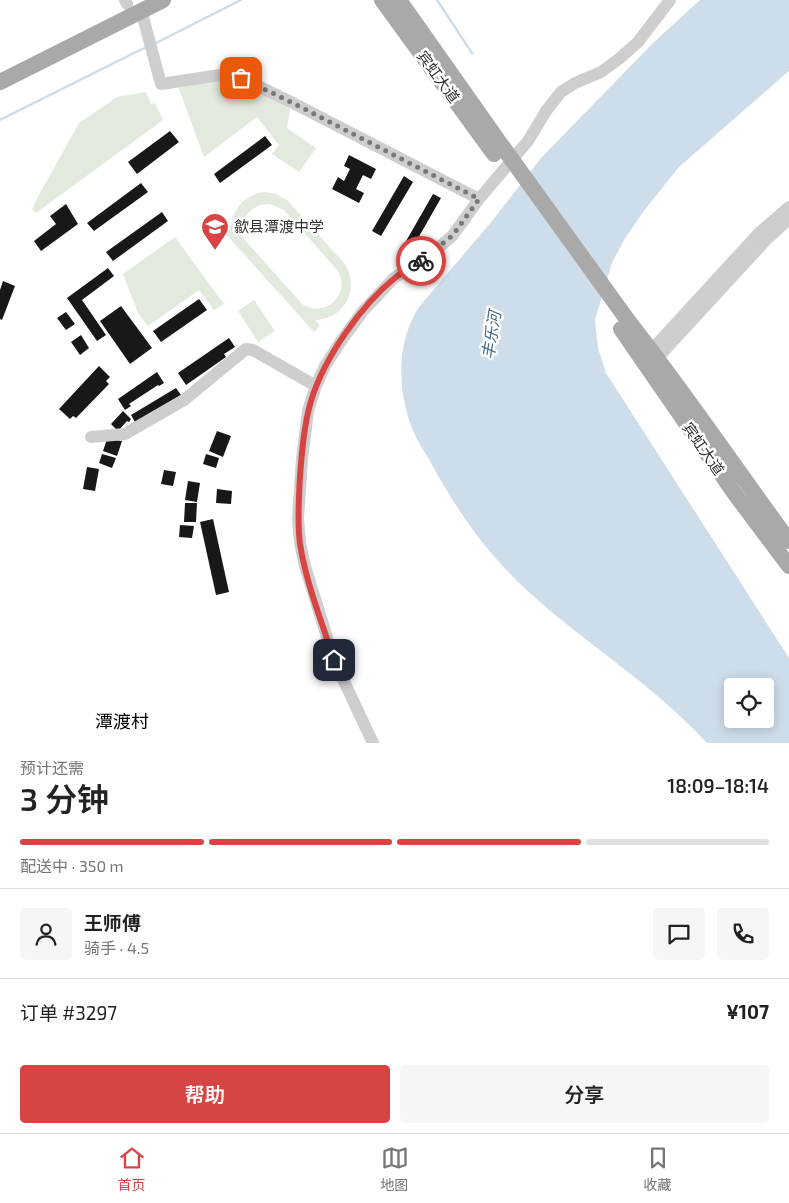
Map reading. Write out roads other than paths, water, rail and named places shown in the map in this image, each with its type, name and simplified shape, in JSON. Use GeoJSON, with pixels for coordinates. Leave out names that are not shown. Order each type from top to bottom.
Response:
{"type":"FeatureCollection","features":[{"type":"Feature","properties":{"kind":"main road"},"geometry":{"type":"LineString","coordinates":[[0,69],[132,3],[162,0]]}},
{"type":"Feature","properties":{"kind":"main road","name":"宾虹大道"},"geometry":{"type":"LineString","coordinates":[[382,0],[498,150],[625,326],[789,541]]}},
{"type":"Feature","properties":{"kind":"main road","name":"宾虹大道"},"geometry":{"type":"LineString","coordinates":[[399,0],[498,150]]}},
{"type":"Feature","properties":{"kind":"main road"},"geometry":{"type":"LineString","coordinates":[[0,82],[132,3]]}},
{"type":"Feature","properties":{"kind":"main road","name":"宾虹大道"},"geometry":{"type":"LineString","coordinates":[[650,359],[735,494],[789,566]]}},
{"type":"Feature","properties":{"kind":"street"},"geometry":{"type":"LineString","coordinates":[[373,743],[334,660],[305,566],[300,543],[298,518],[302,459],[308,411],[316,386],[325,366],[341,341],[378,294],[400,274],[444,244],[453,235],[479,199],[528,141],[546,111],[561,92],[575,83],[601,72],[620,58],[638,42],[670,0]]}},
{"type":"Feature","properties":{"kind":"street"},"geometry":{"type":"LineString","coordinates":[[132,3],[148,29],[151,49],[161,84],[220,75],[241,78],[479,199]]}},
{"type":"Feature","properties":{"kind":"street"},"geometry":{"type":"LineString","coordinates":[[650,359],[760,233],[789,206]]}},
{"type":"Feature","properties":{"kind":"street"},"geometry":{"type":"LineString","coordinates":[[650,359],[766,240],[789,219]]}},
{"type":"Feature","properties":{"kind":"street"},"geometry":{"type":"LineString","coordinates":[[91,437],[126,434],[184,400],[246,349],[253,350],[316,386]]}},
{"type":"Feature","properties":{"kind":"water","name":"丰乐河"},"geometry":{"type":"Polygon","coordinates":[[[700,0],[789,0],[789,71],[679,167],[643,212],[624,240],[612,263],[595,320],[598,348],[606,373],[789,658],[789,743],[707,743],[662,700],[542,604],[506,570],[481,541],[449,494],[417,438],[409,420],[402,387],[401,370],[402,353],[411,321],[419,307],[492,221],[541,158],[654,42],[700,0]]]}},
{"type":"Feature","properties":{"kind":"waterway"},"geometry":{"type":"LineString","coordinates":[[154,44],[241,0]]}},
{"type":"Feature","properties":{"kind":"waterway"},"geometry":{"type":"LineString","coordinates":[[437,0],[472,53]]}},
{"type":"Feature","properties":{"kind":"waterway"},"geometry":{"type":"LineString","coordinates":[[0,120],[146,47]]}},
{"type":"Feature","properties":{"kind":"place","name":"歙县潭渡中学"},"geometry":{"type":"Point","coordinates":[215,251]}},
{"type":"Feature","properties":{"kind":"district","name":"潭渡村"},"geometry":{"type":"Point","coordinates":[122,722]}}]}
